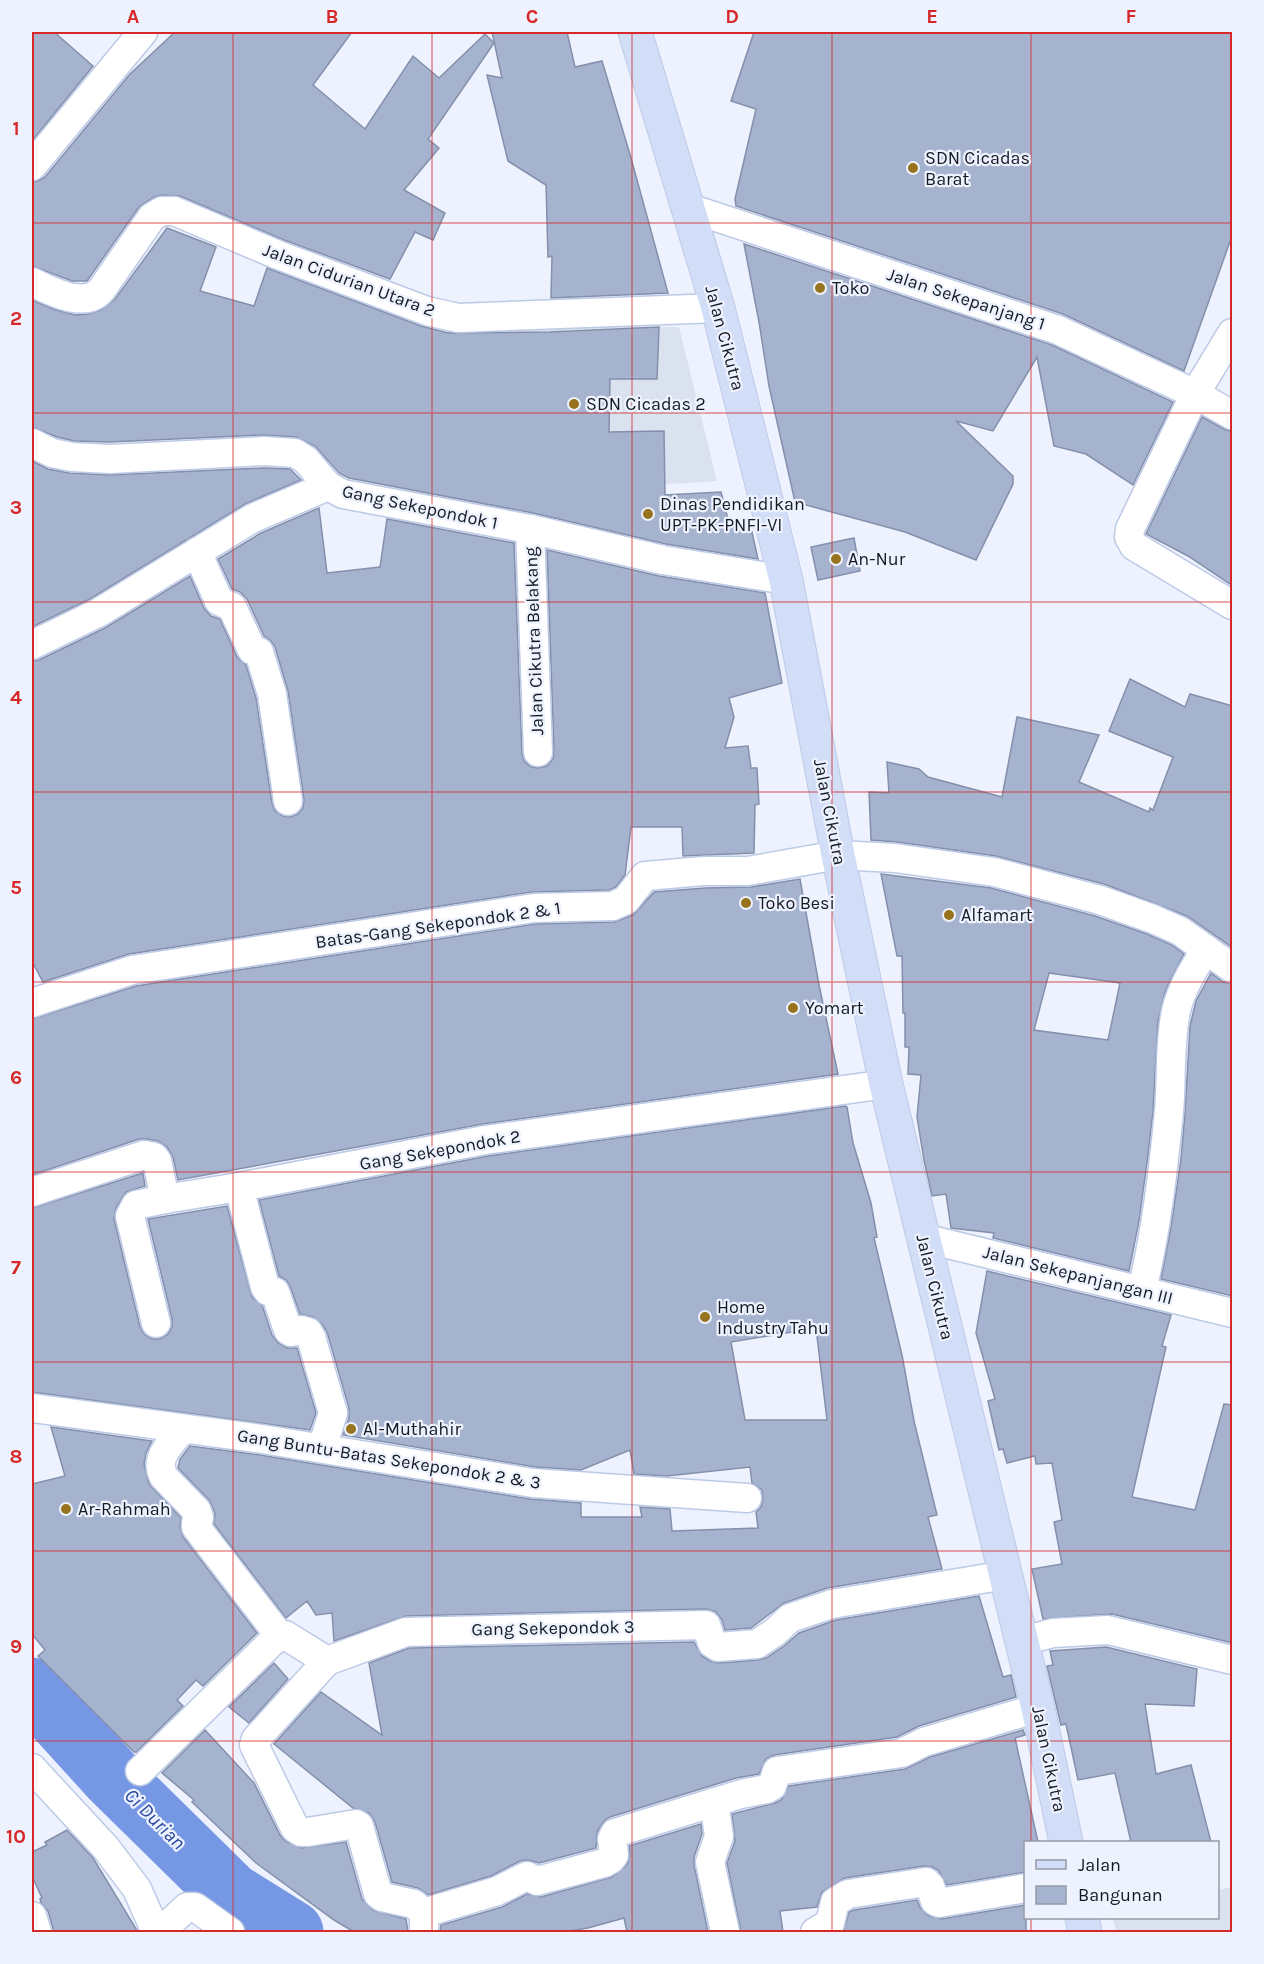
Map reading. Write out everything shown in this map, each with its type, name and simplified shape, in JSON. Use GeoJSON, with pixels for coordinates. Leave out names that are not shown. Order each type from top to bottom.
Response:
{"type":"FeatureCollection","features":[{"type":"Feature","properties":{"kind":"main road","name":"Jalan Cikutra"},"geometry":{"type":"LineString","coordinates":[[635,32],[718,308],[786,580],[838,855],[886,1084],[1006,1575],[1034,1638],[1038,1708],[1066,1841]]}},
{"type":"Feature","properties":{"kind":"street"},"geometry":{"type":"LineString","coordinates":[[32,166],[143,32]]}},
{"type":"Feature","properties":{"kind":"street","name":"Jalan Sekepanjang 1"},"geometry":{"type":"LineString","coordinates":[[689,208],[1058,330],[1195,394],[1233,415]]}},
{"type":"Feature","properties":{"kind":"street","name":"Jalan Cidurian Utara 2"},"geometry":{"type":"LineString","coordinates":[[32,282],[55,293],[82,298],[93,296],[102,289],[152,217],[162,210],[174,211],[279,255],[427,311],[458,318],[718,308]]}},
{"type":"Feature","properties":{"kind":"street"},"geometry":{"type":"LineString","coordinates":[[1233,333],[1195,394],[1130,529],[1129,537],[1134,546],[1233,605]]}},
{"type":"Feature","properties":{"kind":"street","name":"Gang Sekepondok 1"},"geometry":{"type":"LineString","coordinates":[[32,443],[52,453],[72,457],[110,459],[264,451],[295,453],[306,460],[328,486],[344,494],[530,529],[663,560],[786,580]]}},
{"type":"Feature","properties":{"kind":"street"},"geometry":{"type":"LineString","coordinates":[[32,645],[98,613],[253,518],[328,486]]}},
{"type":"Feature","properties":{"kind":"street","name":"Jalan Cikutra Belakang"},"geometry":{"type":"LineString","coordinates":[[530,529],[538,752]]}},
{"type":"Feature","properties":{"kind":"street"},"geometry":{"type":"LineString","coordinates":[[197,552],[219,601],[232,607],[252,650],[259,652],[272,694],[288,801]]}},
{"type":"Feature","properties":{"kind":"street","name":"Batas-Gang Sekepondok 2 & 1"},"geometry":{"type":"LineString","coordinates":[[32,1003],[132,970],[534,908],[613,906],[626,900],[645,876],[748,871],[838,855],[895,858],[994,872],[1100,900],[1180,931],[1233,968]]}},
{"type":"Feature","properties":{"kind":"street"},"geometry":{"type":"LineString","coordinates":[[1142,1290],[1154,1234],[1167,1131],[1176,1011],[1194,968],[1206,949]]}},
{"type":"Feature","properties":{"kind":"street","name":"Gang Sekepondok 2"},"geometry":{"type":"LineString","coordinates":[[156,1323],[130,1216],[130,1212],[136,1205],[485,1140],[886,1084]]}},
{"type":"Feature","properties":{"kind":"street"},"geometry":{"type":"LineString","coordinates":[[32,1192],[144,1155],[154,1157],[157,1161],[165,1199]]}},
{"type":"Feature","properties":{"kind":"street"},"geometry":{"type":"LineString","coordinates":[[239,1187],[265,1287],[268,1291],[275,1292],[288,1330],[308,1332],[311,1337],[333,1413],[322,1449]]}},
{"type":"Feature","properties":{"kind":"street","name":"Jalan Sekepanjangan III"},"geometry":{"type":"LineString","coordinates":[[923,1238],[1233,1313]]}},
{"type":"Feature","properties":{"kind":"street","name":"Gang Buntu-Batas Sekepondok 2 & 3"},"geometry":{"type":"LineString","coordinates":[[32,1408],[322,1449],[533,1483],[747,1498]]}},
{"type":"Feature","properties":{"kind":"street"},"geometry":{"type":"LineString","coordinates":[[183,1429],[162,1456],[160,1470],[197,1511],[199,1518],[196,1527],[279,1635]]}},
{"type":"Feature","properties":{"kind":"street","name":"Gang Sekepondok 3"},"geometry":{"type":"LineString","coordinates":[[327,1661],[406,1632],[706,1625],[712,1643],[718,1647],[758,1644],[776,1632],[790,1618],[832,1604],[1006,1575]]}},
{"type":"Feature","properties":{"kind":"street"},"geometry":{"type":"LineString","coordinates":[[1034,1638],[1108,1630],[1233,1660]]}},
{"type":"Feature","properties":{"kind":"street"},"geometry":{"type":"LineString","coordinates":[[140,1771],[279,1635],[285,1635],[327,1661],[256,1739],[254,1745],[295,1828],[301,1832],[308,1832],[356,1824],[359,1827],[378,1894],[382,1897],[414,1904],[424,1923],[526,1877],[537,1881],[604,1863],[614,1855],[612,1839],[615,1833],[771,1787],[777,1771],[902,1753],[924,1742],[1038,1708]]}},
{"type":"Feature","properties":{"kind":"street"},"geometry":{"type":"LineString","coordinates":[[32,1768],[106,1848],[137,1889],[158,1932],[187,1907],[195,1908],[230,1932]]}},
{"type":"Feature","properties":{"kind":"street"},"geometry":{"type":"LineString","coordinates":[[714,1802],[719,1836],[710,1862],[725,1932]]}},
{"type":"Feature","properties":{"kind":"street"},"geometry":{"type":"LineString","coordinates":[[815,1932],[830,1923],[835,1902],[848,1894],[926,1882],[930,1886],[935,1902],[939,1903],[1024,1888]]}},
{"type":"Feature","properties":{"kind":"street"},"geometry":{"type":"LineString","coordinates":[[32,1917],[37,1932]]}},
{"type":"Feature","properties":{"kind":"shaded area","name":"SDN Cicadas 2"},"geometry":{"type":"Polygon","coordinates":[[[446,327],[679,327],[717,481],[455,498],[446,327]]]}},
{"type":"Feature","properties":{"kind":"shaded area"},"geometry":{"type":"Polygon","coordinates":[[[1232,1887],[1232,1932],[1116,1932],[1113,1919],[1219,1919],[1219,1890],[1232,1887]]]}},
{"type":"Feature","properties":{"kind":"building"},"geometry":{"type":"Polygon","coordinates":[[[32,32],[54,32],[93,66],[32,141],[32,32]]]}},
{"type":"Feature","properties":{"kind":"building"},"geometry":{"type":"Polygon","coordinates":[[[175,32],[352,32],[313,85],[365,129],[413,56],[439,78],[485,34],[494,43],[428,139],[439,148],[404,190],[445,213],[433,240],[415,232],[390,279],[284,240],[180,196],[162,195],[154,197],[139,207],[87,281],[72,281],[32,266],[32,182],[45,177],[130,74],[175,32]]]}},
{"type":"Feature","properties":{"kind":"building"},"geometry":{"type":"Polygon","coordinates":[[[492,32],[567,32],[575,67],[602,61],[668,293],[551,298],[552,256],[548,257],[546,185],[508,161],[487,75],[502,78],[492,32]]]}},
{"type":"Feature","properties":{"kind":"building","name":"SDN Cicadas Barat"},"geometry":{"type":"Polygon","coordinates":[[[754,32],[1233,32],[1233,233],[1184,371],[1063,314],[736,206],[735,199],[756,109],[731,101],[754,32]]]}},
{"type":"Feature","properties":{"kind":"building"},"geometry":{"type":"Polygon","coordinates":[[[167,228],[216,247],[200,291],[254,306],[267,268],[421,326],[448,333],[550,332],[659,327],[657,379],[610,379],[609,432],[664,431],[665,495],[721,492],[730,527],[747,523],[750,533],[752,532],[758,559],[666,544],[533,513],[349,478],[339,473],[315,446],[296,437],[263,435],[110,442],[74,441],[32,427],[32,300],[75,315],[101,310],[115,299],[167,228]]]}},
{"type":"Feature","properties":{"kind":"building"},"geometry":{"type":"Polygon","coordinates":[[[744,244],[1052,345],[1173,402],[1133,485],[1086,454],[1054,446],[1037,357],[993,431],[956,421],[1013,476],[1013,484],[976,560],[905,532],[795,502],[769,386],[744,244]]]}},
{"type":"Feature","properties":{"kind":"building"},"geometry":{"type":"Polygon","coordinates":[[[1202,417],[1233,432],[1233,586],[1188,556],[1146,534],[1202,417]]]}},
{"type":"Feature","properties":{"kind":"building"},"geometry":{"type":"Polygon","coordinates":[[[32,461],[48,469],[69,473],[109,475],[264,468],[290,469],[301,480],[245,504],[90,599],[32,627],[32,461]]]}},
{"type":"Feature","properties":{"kind":"building"},"geometry":{"type":"Polygon","coordinates":[[[319,508],[327,573],[380,567],[387,519],[514,543],[522,753],[524,761],[531,767],[547,766],[553,759],[554,751],[547,550],[659,576],[765,593],[782,683],[729,698],[734,717],[725,748],[748,746],[751,768],[757,768],[759,804],[755,805],[754,853],[683,856],[682,827],[631,827],[625,875],[616,887],[609,890],[531,892],[129,954],[43,982],[32,961],[32,661],[39,660],[105,628],[190,576],[204,608],[211,616],[220,619],[237,657],[246,665],[256,698],[275,811],[290,817],[298,814],[303,808],[304,799],[288,691],[275,647],[264,636],[247,599],[240,592],[232,589],[218,559],[261,533],[319,508]]]}},
{"type":"Feature","properties":{"kind":"building","name":"An-Nur"},"geometry":{"type":"Polygon","coordinates":[[[854,538],[860,571],[818,580],[811,547],[854,538]]]}},
{"type":"Feature","properties":{"kind":"building"},"geometry":{"type":"Polygon","coordinates":[[[1130,679],[1185,707],[1190,694],[1233,706],[1233,948],[1187,916],[1104,884],[996,856],[871,840],[869,792],[889,793],[887,762],[919,769],[928,777],[1002,797],[1017,717],[1099,735],[1079,782],[1149,812],[1150,808],[1153,810],[1173,757],[1109,731],[1130,679]]]}},
{"type":"Feature","properties":{"kind":"building"},"geometry":{"type":"Polygon","coordinates":[[[881,874],[991,888],[1095,916],[1147,934],[1172,945],[1184,954],[1166,989],[1158,1021],[1148,1155],[1129,1271],[993,1238],[994,1233],[951,1228],[946,1194],[932,1196],[924,1160],[917,1117],[921,1075],[908,1074],[909,1047],[905,1047],[902,956],[897,956],[881,874]],[[1049,973],[1034,1030],[1108,1040],[1120,983],[1049,973]]]}},
{"type":"Feature","properties":{"kind":"building"},"geometry":{"type":"Polygon","coordinates":[[[800,879],[838,1074],[483,1124],[178,1180],[173,1157],[167,1147],[158,1141],[147,1139],[139,1139],[32,1175],[32,1019],[136,986],[535,924],[614,922],[633,915],[654,892],[751,887],[800,879]]]}},
{"type":"Feature","properties":{"kind":"building"},"geometry":{"type":"Polygon","coordinates":[[[1211,973],[1223,982],[1233,984],[1233,1296],[1161,1279],[1181,1159],[1190,1026],[1196,1001],[1211,973]]]}},
{"type":"Feature","properties":{"kind":"building"},"geometry":{"type":"Polygon","coordinates":[[[847,1107],[853,1143],[871,1203],[877,1237],[874,1238],[937,1515],[928,1517],[942,1569],[827,1588],[784,1603],[751,1628],[725,1630],[716,1612],[706,1609],[406,1616],[334,1641],[332,1613],[316,1615],[307,1601],[286,1618],[214,1524],[215,1513],[209,1500],[178,1468],[180,1459],[190,1446],[260,1455],[530,1499],[581,1503],[581,1517],[642,1517],[640,1507],[670,1509],[672,1531],[758,1528],[756,1512],[761,1507],[762,1490],[752,1483],[750,1467],[667,1476],[634,1474],[630,1450],[581,1470],[535,1467],[343,1435],[349,1418],[349,1408],[327,1332],[322,1324],[313,1317],[300,1314],[290,1286],[279,1276],[259,1200],[488,1156],[847,1107]],[[816,1328],[731,1342],[745,1420],[827,1420],[816,1328]]]}},
{"type":"Feature","properties":{"kind":"building"},"geometry":{"type":"Polygon","coordinates":[[[143,1173],[145,1186],[126,1192],[116,1208],[114,1219],[140,1327],[144,1334],[152,1339],[160,1339],[168,1334],[172,1327],[148,1219],[227,1206],[252,1297],[262,1305],[272,1335],[278,1343],[287,1348],[297,1348],[316,1413],[310,1430],[32,1392],[32,1208],[143,1173]]]}},
{"type":"Feature","properties":{"kind":"building"},"geometry":{"type":"Polygon","coordinates":[[[987,1271],[1171,1315],[1162,1346],[1166,1347],[1132,1497],[1195,1510],[1224,1404],[1233,1405],[1233,1643],[1112,1614],[1043,1619],[1032,1569],[1062,1564],[1054,1522],[1062,1520],[1052,1463],[1036,1464],[1035,1456],[1007,1463],[1003,1449],[999,1450],[988,1401],[995,1399],[976,1333],[987,1271]]]}},
{"type":"Feature","properties":{"kind":"building"},"geometry":{"type":"Polygon","coordinates":[[[51,1427],[152,1441],[144,1464],[149,1484],[181,1518],[180,1527],[183,1537],[257,1633],[203,1686],[196,1680],[177,1700],[183,1706],[136,1752],[38,1656],[45,1650],[32,1634],[32,1484],[65,1476],[51,1427]]]}},
{"type":"Feature","properties":{"kind":"building"},"geometry":{"type":"Polygon","coordinates":[[[979,1596],[1003,1677],[1011,1675],[1016,1697],[919,1726],[897,1737],[774,1755],[766,1759],[759,1774],[736,1778],[610,1817],[604,1821],[597,1832],[596,1848],[539,1863],[528,1860],[520,1861],[491,1876],[428,1895],[418,1888],[392,1882],[375,1822],[369,1813],[353,1808],[274,1744],[321,1692],[382,1735],[369,1663],[409,1648],[694,1642],[702,1656],[710,1661],[719,1663],[758,1660],[766,1658],[799,1633],[836,1620],[979,1596]]]}},
{"type":"Feature","properties":{"kind":"building"},"geometry":{"type":"Polygon","coordinates":[[[1106,1647],[1197,1669],[1194,1706],[1145,1704],[1156,1774],[1191,1765],[1211,1841],[1131,1841],[1115,1773],[1078,1780],[1066,1724],[1061,1725],[1047,1666],[1053,1665],[1050,1651],[1106,1647]]]}},
{"type":"Feature","properties":{"kind":"building"},"geometry":{"type":"Polygon","coordinates":[[[274,1663],[288,1679],[249,1723],[229,1707],[274,1663]]]}},
{"type":"Feature","properties":{"kind":"building"},"geometry":{"type":"Polygon","coordinates":[[[205,1730],[254,1783],[285,1841],[301,1848],[346,1842],[362,1899],[373,1910],[406,1919],[408,1932],[354,1932],[334,1920],[256,1863],[192,1802],[194,1800],[162,1773],[205,1730]]]}},
{"type":"Feature","properties":{"kind":"building"},"geometry":{"type":"Polygon","coordinates":[[[1023,1730],[1025,1735],[1015,1738],[1038,1841],[1024,1841],[1024,1872],[947,1885],[938,1870],[924,1866],[845,1878],[822,1892],[817,1907],[780,1911],[783,1932],[741,1932],[727,1863],[735,1841],[732,1814],[775,1803],[781,1800],[789,1786],[905,1769],[930,1757],[1023,1730]]]}},
{"type":"Feature","properties":{"kind":"building"},"geometry":{"type":"Polygon","coordinates":[[[701,1824],[702,1834],[694,1857],[694,1865],[708,1932],[627,1932],[624,1918],[563,1932],[440,1932],[441,1925],[502,1907],[527,1894],[541,1897],[612,1877],[627,1865],[630,1854],[629,1846],[701,1824]]]}},
{"type":"Feature","properties":{"kind":"building"},"geometry":{"type":"Polygon","coordinates":[[[67,1830],[93,1858],[138,1932],[54,1932],[48,1911],[41,1903],[42,1898],[32,1876],[32,1852],[47,1845],[45,1842],[67,1830]]]}},
{"type":"Feature","properties":{"kind":"building"},"geometry":{"type":"Polygon","coordinates":[[[917,1900],[927,1915],[941,1919],[1024,1905],[1026,1932],[843,1932],[849,1912],[917,1900]]]}},
{"type":"Feature","properties":{"kind":"waterway","name":"Ci Durian"},"geometry":{"type":"LineString","coordinates":[[32,1689],[112,1777],[231,1894],[292,1932]]}},
{"type":"Feature","properties":{"kind":"place","name":"SDN Cicadas Barat"},"geometry":{"type":"Point","coordinates":[913,168]}},
{"type":"Feature","properties":{"kind":"place","name":"Toko"},"geometry":{"type":"Point","coordinates":[820,288]}},
{"type":"Feature","properties":{"kind":"place","name":"SDN Cicadas 2"},"geometry":{"type":"Point","coordinates":[574,404]}},
{"type":"Feature","properties":{"kind":"place","name":"Dinas Pendidikan UPT-PK-PNFI-VI"},"geometry":{"type":"Point","coordinates":[648,514]}},
{"type":"Feature","properties":{"kind":"place","name":"An-Nur"},"geometry":{"type":"Point","coordinates":[836,559]}},
{"type":"Feature","properties":{"kind":"place","name":"Toko Besi"},"geometry":{"type":"Point","coordinates":[746,903]}},
{"type":"Feature","properties":{"kind":"place","name":"Alfamart"},"geometry":{"type":"Point","coordinates":[949,915]}},
{"type":"Feature","properties":{"kind":"place","name":"Yomart"},"geometry":{"type":"Point","coordinates":[793,1008]}},
{"type":"Feature","properties":{"kind":"place","name":"Home Industry Tahu"},"geometry":{"type":"Point","coordinates":[705,1317]}},
{"type":"Feature","properties":{"kind":"place","name":"Al-Muthahir"},"geometry":{"type":"Point","coordinates":[351,1429]}},
{"type":"Feature","properties":{"kind":"place","name":"Ar-Rahmah"},"geometry":{"type":"Point","coordinates":[66,1509]}}]}
